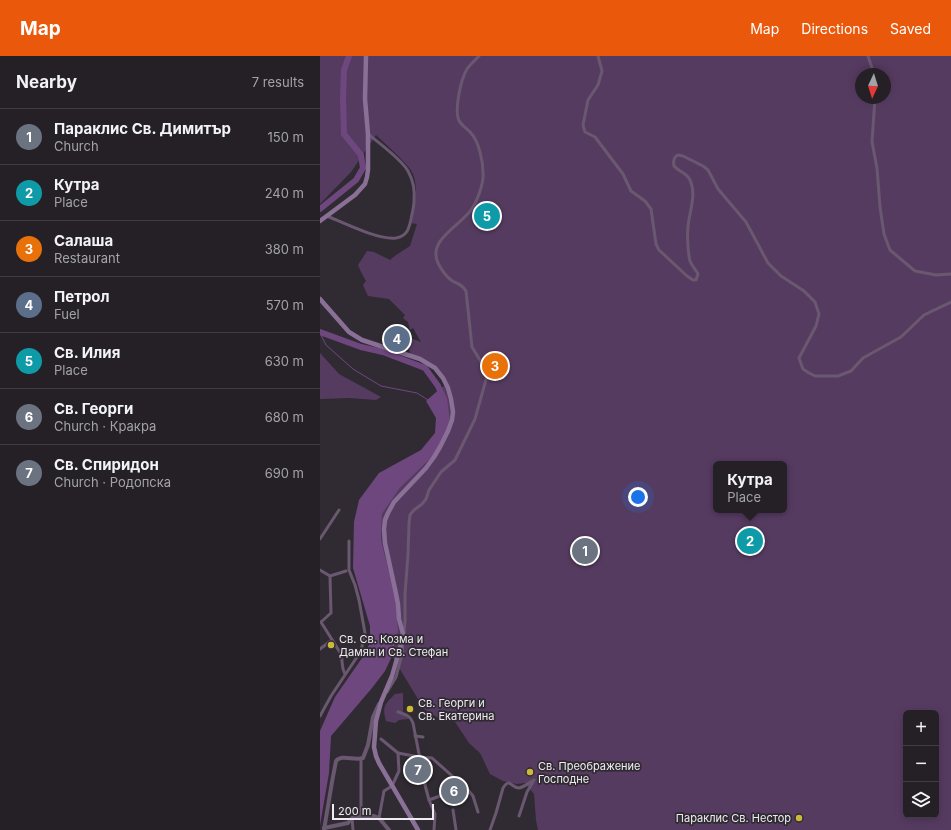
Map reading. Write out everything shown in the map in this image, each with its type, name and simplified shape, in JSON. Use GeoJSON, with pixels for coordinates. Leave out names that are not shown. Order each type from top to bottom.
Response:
{"type":"FeatureCollection","features":[{"type":"Feature","properties":{"kind":"main road"},"geometry":{"type":"LineString","coordinates":[[320,221],[355,194],[364,184],[367,177],[368,134],[365,99],[366,56]]}},
{"type":"Feature","properties":{"kind":"main road"},"geometry":{"type":"LineString","coordinates":[[320,299],[349,332],[362,340],[420,359],[435,368],[443,378],[451,399],[453,412],[452,420],[440,446],[426,468],[394,502],[385,520],[384,529],[385,543],[403,634],[392,676],[380,702],[376,721],[374,747],[379,763],[418,830]]}},
{"type":"Feature","properties":{"kind":"street"},"geometry":{"type":"LineString","coordinates":[[361,817],[361,759],[368,745],[373,717],[380,702],[396,678],[402,648],[405,621],[404,594],[410,515],[426,499],[429,490],[441,472],[455,460],[475,419],[487,376],[486,370],[472,347],[466,291],[462,286],[451,280],[444,272],[438,262],[436,252],[439,242],[471,210],[479,197],[484,174],[478,145],[471,133],[459,122],[457,108],[461,84],[466,70],[480,56]]}},
{"type":"Feature","properties":{"kind":"street"},"geometry":{"type":"LineString","coordinates":[[598,56],[602,71],[598,85],[588,100],[583,125],[585,132],[595,137],[623,174],[631,191],[645,201],[651,209],[654,237],[659,250],[688,276],[693,280],[696,280],[698,274],[691,265],[689,256],[688,228],[692,199],[691,181],[685,174],[677,170],[674,166],[675,157],[678,155],[683,156],[704,166],[708,170],[718,189],[746,222],[768,263],[781,276],[804,291],[815,302],[819,314],[816,326],[799,358],[800,364],[808,373],[815,376],[838,376],[851,371],[863,358],[901,337],[924,315],[951,302]]}},
{"type":"Feature","properties":{"kind":"street"},"geometry":{"type":"LineString","coordinates":[[868,56],[872,68]]}},
{"type":"Feature","properties":{"kind":"street"},"geometry":{"type":"LineString","coordinates":[[874,104],[872,142],[877,168],[884,234],[890,250],[914,271],[936,276],[951,274]]}},
{"type":"Feature","properties":{"kind":"street"},"geometry":{"type":"LineString","coordinates":[[326,216],[376,236],[389,238],[403,236],[408,231],[414,202],[412,179],[408,170],[368,134]]}},
{"type":"Feature","properties":{"kind":"street"},"geometry":{"type":"LineString","coordinates":[[320,539],[339,510]]}},
{"type":"Feature","properties":{"kind":"street"},"geometry":{"type":"LineString","coordinates":[[320,715],[361,651],[365,633],[359,600],[349,570],[349,541]]}},
{"type":"Feature","properties":{"kind":"street"},"geometry":{"type":"LineString","coordinates":[[320,570],[330,576],[346,571]]}},
{"type":"Feature","properties":{"kind":"street"},"geometry":{"type":"LineString","coordinates":[[330,576],[332,613],[320,622],[341,654],[345,674]]}},
{"type":"Feature","properties":{"kind":"street"},"geometry":{"type":"LineString","coordinates":[[320,649],[332,640]]}},
{"type":"Feature","properties":{"kind":"street"},"geometry":{"type":"LineString","coordinates":[[398,712],[411,718],[413,723],[419,758],[429,800],[435,814],[434,830]]}},
{"type":"Feature","properties":{"kind":"street"},"geometry":{"type":"LineString","coordinates":[[415,736],[423,737]]}},
{"type":"Feature","properties":{"kind":"street"},"geometry":{"type":"LineString","coordinates":[[381,739],[398,753],[419,758],[432,758],[468,790],[473,796],[478,812]]}},
{"type":"Feature","properties":{"kind":"street"},"geometry":{"type":"LineString","coordinates":[[379,818],[384,791],[392,786],[399,771],[398,753]]}},
{"type":"Feature","properties":{"kind":"street"},"geometry":{"type":"LineString","coordinates":[[361,759],[340,758],[336,761],[324,829],[348,823],[352,818],[374,816],[379,818],[389,830]]}},
{"type":"Feature","properties":{"kind":"street"},"geometry":{"type":"LineString","coordinates":[[490,830],[505,785],[508,783],[518,788],[534,780],[527,792],[520,816]]}},
{"type":"Feature","properties":{"kind":"street"},"geometry":{"type":"LineString","coordinates":[[429,800],[448,793],[446,788]]}},
{"type":"Feature","properties":{"kind":"street"},"geometry":{"type":"LineString","coordinates":[[453,810],[456,830]]}},
{"type":"Feature","properties":{"kind":"street"},"geometry":{"type":"LineString","coordinates":[[352,818],[353,830]]}},
{"type":"Feature","properties":{"kind":"shaded area"},"geometry":{"type":"Polygon","coordinates":[[[320,56],[951,56],[951,830],[538,830],[534,794],[525,783],[517,784],[503,781],[490,774],[480,753],[469,743],[453,719],[438,718],[424,709],[392,656],[398,632],[397,603],[381,540],[382,514],[400,488],[432,457],[447,398],[442,387],[448,385],[441,373],[411,354],[404,340],[410,338],[421,342],[413,328],[410,330],[408,322],[403,318],[405,315],[389,299],[368,296],[363,285],[366,281],[358,265],[367,251],[374,252],[390,260],[410,246],[417,224],[411,223],[416,192],[413,174],[402,159],[376,135],[351,172],[320,204],[320,56]]]}},
{"type":"Feature","properties":{"kind":"shaded area"},"geometry":{"type":"Polygon","coordinates":[[[320,353],[339,374],[381,397],[376,400],[349,398],[320,399],[320,353]]]}},
{"type":"Feature","properties":{"kind":"shaded area"},"geometry":{"type":"Polygon","coordinates":[[[442,387],[447,398],[450,422],[444,437],[432,457],[400,488],[382,514],[381,540],[397,603],[398,632],[392,656],[385,671],[331,736],[329,773],[320,825],[320,731],[335,697],[362,658],[370,643],[370,626],[353,568],[354,522],[359,500],[379,473],[421,450],[435,433],[436,418],[426,401],[442,387]]]}},
{"type":"Feature","properties":{"kind":"shaded area"},"geometry":{"type":"Polygon","coordinates":[[[403,693],[403,712],[408,719],[399,720],[395,723],[386,721],[384,712],[385,706],[395,694],[403,693]]]}},
{"type":"Feature","properties":{"kind":"waterway"},"geometry":{"type":"LineString","coordinates":[[320,209],[356,180],[363,168],[361,155],[344,134],[344,70],[349,56]]}},
{"type":"Feature","properties":{"kind":"waterway"},"geometry":{"type":"LineString","coordinates":[[320,332],[361,347],[383,352],[425,368],[438,386],[442,396]]}},
{"type":"Feature","properties":{"kind":"waterway"},"geometry":{"type":"LineString","coordinates":[[320,333],[326,345],[353,369],[381,386],[417,393],[428,400]]}},
{"type":"Feature","properties":{"kind":"place","name":"Св. Илия"},"geometry":{"type":"Point","coordinates":[487,216]}},
{"type":"Feature","properties":{"kind":"place","name":"Петрол"},"geometry":{"type":"Point","coordinates":[397,339]}},
{"type":"Feature","properties":{"kind":"place","name":"Салаша"},"geometry":{"type":"Point","coordinates":[495,366]}},
{"type":"Feature","properties":{"kind":"place","name":"Кутра"},"geometry":{"type":"Point","coordinates":[750,541]}},
{"type":"Feature","properties":{"kind":"place","name":"Параклис Св. Димитър"},"geometry":{"type":"Point","coordinates":[585,551]}},
{"type":"Feature","properties":{"kind":"place","name":"Св. Св. Козма и Дамян и Св. Стефан"},"geometry":{"type":"Point","coordinates":[331,645]}},
{"type":"Feature","properties":{"kind":"place","name":"Св. Георги и Св. Екатерина"},"geometry":{"type":"Point","coordinates":[410,709]}},
{"type":"Feature","properties":{"kind":"place","name":"Св. Спиридон"},"geometry":{"type":"Point","coordinates":[418,770]}},
{"type":"Feature","properties":{"kind":"place","name":"Св. Преображение Господне"},"geometry":{"type":"Point","coordinates":[530,772]}},
{"type":"Feature","properties":{"kind":"place","name":"Св. Георги"},"geometry":{"type":"Point","coordinates":[454,791]}},
{"type":"Feature","properties":{"kind":"place","name":"Параклис Св. Нестор"},"geometry":{"type":"Point","coordinates":[799,818]}}]}
